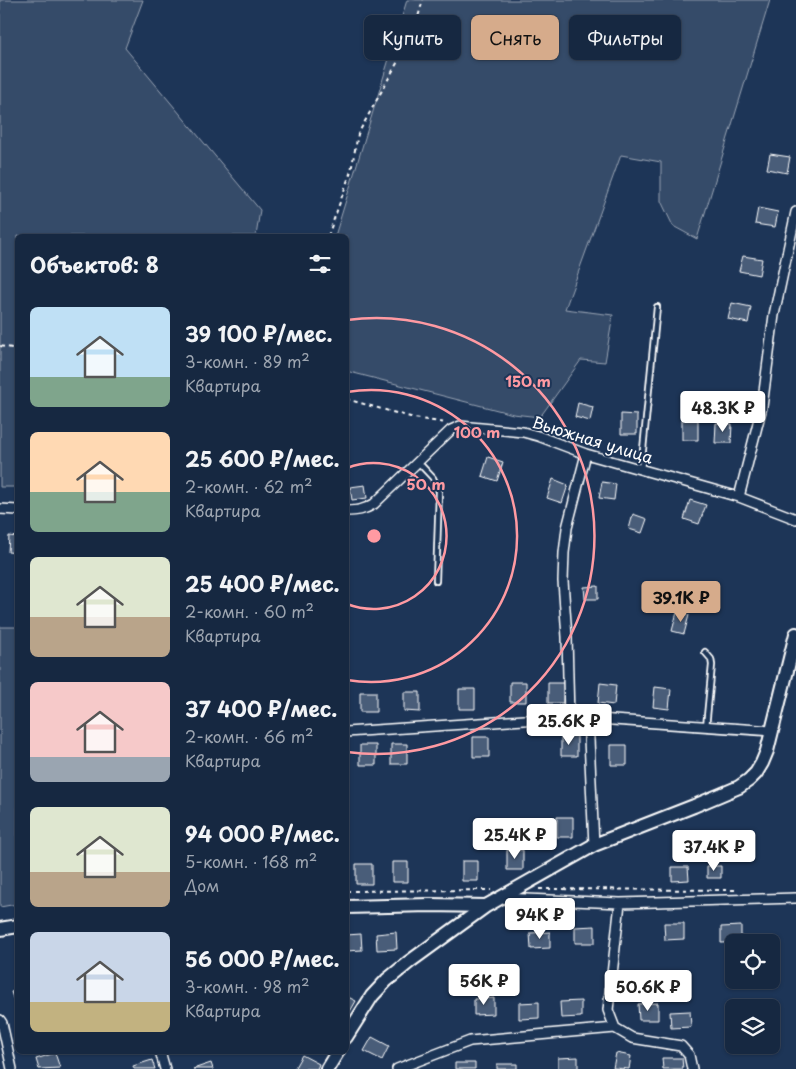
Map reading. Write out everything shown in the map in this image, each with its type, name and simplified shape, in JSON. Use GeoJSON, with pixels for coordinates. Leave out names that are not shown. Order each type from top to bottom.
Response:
{"type":"FeatureCollection","features":[{"type":"Feature","properties":{"kind":"street"},"geometry":{"type":"LineString","coordinates":[[739,496],[762,407],[774,315],[796,212]]}},
{"type":"Feature","properties":{"kind":"street"},"geometry":{"type":"LineString","coordinates":[[349,511],[366,509],[374,504],[451,430],[460,426]]}},
{"type":"Feature","properties":{"kind":"street","name":"Вьюжная улица"},"geometry":{"type":"LineString","coordinates":[[460,426],[523,432],[538,436],[586,454],[739,496],[796,519]]}},
{"type":"Feature","properties":{"kind":"street"},"geometry":{"type":"LineString","coordinates":[[569,717],[564,553],[566,528],[586,454]]}},
{"type":"Feature","properties":{"kind":"street"},"geometry":{"type":"LineString","coordinates":[[0,509],[15,510]]}},
{"type":"Feature","properties":{"kind":"street"},"geometry":{"type":"LineString","coordinates":[[349,1032],[372,996],[387,980],[408,962],[486,906],[498,894],[594,845],[694,806],[739,787],[749,780],[762,763],[767,751],[793,659],[796,634]]}},
{"type":"Feature","properties":{"kind":"street"},"geometry":{"type":"LineString","coordinates":[[349,732],[569,717],[772,732]]}},
{"type":"Feature","properties":{"kind":"street"},"geometry":{"type":"LineString","coordinates":[[588,718],[594,845]]}},
{"type":"Feature","properties":{"kind":"street"},"geometry":{"type":"LineString","coordinates":[[498,894],[620,903],[796,898]]}},
{"type":"Feature","properties":{"kind":"street"},"geometry":{"type":"LineString","coordinates":[[615,1028],[608,1010],[620,903]]}},
{"type":"Feature","properties":{"kind":"street"},"geometry":{"type":"LineString","coordinates":[[349,907],[430,904],[486,906]]}},
{"type":"Feature","properties":{"kind":"street"},"geometry":{"type":"LineString","coordinates":[[0,929],[15,926]]}},
{"type":"Feature","properties":{"kind":"street"},"geometry":{"type":"LineString","coordinates":[[0,1020],[12,1069]]}},
{"type":"Feature","properties":{"kind":"street"},"geometry":{"type":"LineString","coordinates":[[402,1068],[470,1041],[615,1028],[632,1038],[681,1046],[689,1055],[692,1069]]}},
{"type":"Feature","properties":{"kind":"street"},"geometry":{"type":"LineString","coordinates":[[161,1054],[165,1069]]}},
{"type":"Feature","properties":{"kind":"street"},"geometry":{"type":"LineString","coordinates":[[328,1069],[336,1054]]}},
{"type":"Feature","properties":{"kind":"lane"},"geometry":{"type":"LineString","coordinates":[[641,470],[657,307]]}},
{"type":"Feature","properties":{"kind":"lane"},"geometry":{"type":"LineString","coordinates":[[418,462],[433,478],[439,491],[436,581]]}},
{"type":"Feature","properties":{"kind":"lane"},"geometry":{"type":"LineString","coordinates":[[705,652],[712,665],[706,727]]}},
{"type":"Feature","properties":{"kind":"path"},"geometry":{"type":"LineString","coordinates":[[329,234],[351,171],[358,134],[413,34],[423,0]]}},
{"type":"Feature","properties":{"kind":"path"},"geometry":{"type":"LineString","coordinates":[[0,346],[15,348]]}},
{"type":"Feature","properties":{"kind":"path"},"geometry":{"type":"LineString","coordinates":[[349,400],[414,418],[460,426]]}},
{"type":"Feature","properties":{"kind":"path"},"geometry":{"type":"LineString","coordinates":[[537,889],[741,890]]}},
{"type":"Feature","properties":{"kind":"path"},"geometry":{"type":"LineString","coordinates":[[349,891],[498,894]]}},
{"type":"Feature","properties":{"kind":"shaded area"},"geometry":{"type":"Polygon","coordinates":[[[0,0],[143,0],[125,48],[260,210],[256,234],[15,234],[15,487],[0,487],[0,0]]]}},
{"type":"Feature","properties":{"kind":"shaded area"},"geometry":{"type":"Polygon","coordinates":[[[407,0],[770,0],[697,239],[673,226],[661,201],[661,162],[621,155],[565,309],[613,315],[605,362],[581,360],[540,417],[513,414],[349,372],[349,234],[336,234],[389,60],[461,60],[461,15],[402,15],[407,0]]]}},
{"type":"Feature","properties":{"kind":"shaded area"},"geometry":{"type":"Polygon","coordinates":[[[0,627],[15,627],[15,904],[0,907],[0,627]]]}},
{"type":"Feature","properties":{"kind":"building"},"geometry":{"type":"Polygon","coordinates":[[[770,154],[790,157],[787,173],[767,169],[770,154]]]}},
{"type":"Feature","properties":{"kind":"building"},"geometry":{"type":"Polygon","coordinates":[[[758,208],[778,212],[775,227],[755,224],[758,208]]]}},
{"type":"Feature","properties":{"kind":"building"},"geometry":{"type":"Polygon","coordinates":[[[743,256],[762,259],[759,275],[739,271],[743,256]]]}},
{"type":"Feature","properties":{"kind":"building"},"geometry":{"type":"Polygon","coordinates":[[[732,303],[751,307],[748,323],[728,319],[732,303]]]}},
{"type":"Feature","properties":{"kind":"building"},"geometry":{"type":"Polygon","coordinates":[[[578,403],[593,407],[590,421],[575,417],[578,403]]]}},
{"type":"Feature","properties":{"kind":"building"},"geometry":{"type":"Polygon","coordinates":[[[621,414],[637,415],[637,434],[621,434],[621,414]]]}},
{"type":"Feature","properties":{"kind":"building"},"geometry":{"type":"Polygon","coordinates":[[[682,420],[698,420],[698,440],[682,440],[682,420]]]}},
{"type":"Feature","properties":{"kind":"building"},"geometry":{"type":"Polygon","coordinates":[[[716,423],[732,424],[731,443],[715,443],[716,423]]]}},
{"type":"Feature","properties":{"kind":"building"},"geometry":{"type":"Polygon","coordinates":[[[488,457],[503,462],[497,481],[482,476],[488,457]]]}},
{"type":"Feature","properties":{"kind":"building"},"geometry":{"type":"Polygon","coordinates":[[[553,479],[568,485],[562,503],[547,498],[553,479]]]}},
{"type":"Feature","properties":{"kind":"building"},"geometry":{"type":"Polygon","coordinates":[[[602,482],[616,484],[614,500],[599,498],[602,482]]]}},
{"type":"Feature","properties":{"kind":"building"},"geometry":{"type":"Polygon","coordinates":[[[365,485],[367,498],[352,500],[350,487],[365,485]]]}},
{"type":"Feature","properties":{"kind":"building"},"geometry":{"type":"Polygon","coordinates":[[[690,500],[706,505],[699,524],[684,519],[690,500]]]}},
{"type":"Feature","properties":{"kind":"building"},"geometry":{"type":"Polygon","coordinates":[[[633,514],[647,519],[642,533],[629,529],[633,514]]]}},
{"type":"Feature","properties":{"kind":"building"},"geometry":{"type":"Polygon","coordinates":[[[9,536],[15,537],[15,553],[8,552],[9,536]]]}},
{"type":"Feature","properties":{"kind":"building"},"geometry":{"type":"Polygon","coordinates":[[[598,586],[598,599],[585,599],[584,587],[598,586]]]}},
{"type":"Feature","properties":{"kind":"building"},"geometry":{"type":"Polygon","coordinates":[[[677,612],[689,615],[684,634],[672,631],[677,612]]]}},
{"type":"Feature","properties":{"kind":"building"},"geometry":{"type":"Polygon","coordinates":[[[510,682],[526,682],[526,702],[510,702],[510,682]]]}},
{"type":"Feature","properties":{"kind":"building"},"geometry":{"type":"Polygon","coordinates":[[[548,683],[564,683],[563,703],[548,703],[548,683]]]}},
{"type":"Feature","properties":{"kind":"building"},"geometry":{"type":"Polygon","coordinates":[[[600,683],[616,685],[614,705],[598,703],[600,683]]]}},
{"type":"Feature","properties":{"kind":"building"},"geometry":{"type":"Polygon","coordinates":[[[655,687],[671,689],[669,709],[653,707],[655,687]]]}},
{"type":"Feature","properties":{"kind":"building"},"geometry":{"type":"Polygon","coordinates":[[[459,689],[475,689],[475,709],[459,709],[459,689]]]}},
{"type":"Feature","properties":{"kind":"building"},"geometry":{"type":"Polygon","coordinates":[[[360,692],[376,692],[376,712],[360,712],[360,692]]]}},
{"type":"Feature","properties":{"kind":"building"},"geometry":{"type":"Polygon","coordinates":[[[404,692],[420,692],[420,712],[404,711],[404,692]]]}},
{"type":"Feature","properties":{"kind":"building"},"geometry":{"type":"Polygon","coordinates":[[[561,736],[577,736],[577,756],[561,756],[561,736]]]}},
{"type":"Feature","properties":{"kind":"building"},"geometry":{"type":"Polygon","coordinates":[[[473,737],[489,737],[489,757],[473,757],[473,737]]]}},
{"type":"Feature","properties":{"kind":"building"},"geometry":{"type":"Polygon","coordinates":[[[391,744],[407,744],[407,764],[391,764],[391,744]]]}},
{"type":"Feature","properties":{"kind":"building"},"geometry":{"type":"Polygon","coordinates":[[[360,745],[376,745],[376,765],[360,765],[360,745]]]}},
{"type":"Feature","properties":{"kind":"building"},"geometry":{"type":"Polygon","coordinates":[[[611,745],[627,745],[627,765],[611,765],[611,745]]]}},
{"type":"Feature","properties":{"kind":"building"},"geometry":{"type":"Polygon","coordinates":[[[557,817],[573,817],[573,837],[557,837],[557,817]]]}},
{"type":"Feature","properties":{"kind":"building"},"geometry":{"type":"Polygon","coordinates":[[[507,850],[523,850],[523,870],[507,870],[507,850]]]}},
{"type":"Feature","properties":{"kind":"building"},"geometry":{"type":"Polygon","coordinates":[[[462,861],[478,861],[478,881],[462,881],[462,861]]]}},
{"type":"Feature","properties":{"kind":"building"},"geometry":{"type":"Polygon","coordinates":[[[392,862],[408,862],[408,882],[392,882],[392,862]]]}},
{"type":"Feature","properties":{"kind":"building"},"geometry":{"type":"Polygon","coordinates":[[[356,864],[372,864],[372,884],[356,884],[356,864]]]}},
{"type":"Feature","properties":{"kind":"building"},"geometry":{"type":"Polygon","coordinates":[[[707,866],[721,866],[721,878],[707,878],[707,866]]]}},
{"type":"Feature","properties":{"kind":"building"},"geometry":{"type":"Polygon","coordinates":[[[672,867],[688,867],[689,880],[672,881],[672,867]]]}},
{"type":"Feature","properties":{"kind":"building"},"geometry":{"type":"Polygon","coordinates":[[[664,923],[684,923],[684,939],[665,940],[664,923]]]}},
{"type":"Feature","properties":{"kind":"building"},"geometry":{"type":"Polygon","coordinates":[[[595,926],[595,943],[575,943],[575,927],[595,926]]]}},
{"type":"Feature","properties":{"kind":"building"},"geometry":{"type":"Polygon","coordinates":[[[741,926],[741,934],[725,934],[725,943],[721,943],[721,927],[741,926]]]}},
{"type":"Feature","properties":{"kind":"building"},"geometry":{"type":"Polygon","coordinates":[[[396,932],[397,949],[377,950],[376,934],[396,932]]]}},
{"type":"Feature","properties":{"kind":"building"},"geometry":{"type":"Polygon","coordinates":[[[550,932],[550,948],[531,949],[530,933],[550,932]]]}},
{"type":"Feature","properties":{"kind":"building"},"geometry":{"type":"Polygon","coordinates":[[[361,934],[362,950],[349,951],[349,935],[361,934]]]}},
{"type":"Feature","properties":{"kind":"building"},"geometry":{"type":"Polygon","coordinates":[[[15,991],[15,1004],[11,992],[15,991]]]}},
{"type":"Feature","properties":{"kind":"building"},"geometry":{"type":"Polygon","coordinates":[[[349,998],[356,1001],[349,1013],[349,998]]]}},
{"type":"Feature","properties":{"kind":"building"},"geometry":{"type":"Polygon","coordinates":[[[494,998],[494,1014],[474,1015],[474,999],[494,998]]]}},
{"type":"Feature","properties":{"kind":"building"},"geometry":{"type":"Polygon","coordinates":[[[581,1001],[581,1017],[561,1018],[560,1002],[581,1001]]]}},
{"type":"Feature","properties":{"kind":"building"},"geometry":{"type":"Polygon","coordinates":[[[539,1002],[539,1018],[519,1019],[519,1003],[539,1002]]]}},
{"type":"Feature","properties":{"kind":"building"},"geometry":{"type":"Polygon","coordinates":[[[658,1003],[658,1020],[639,1020],[638,1004],[658,1003]]]}},
{"type":"Feature","properties":{"kind":"building"},"geometry":{"type":"Polygon","coordinates":[[[690,1011],[691,1027],[671,1028],[670,1012],[690,1011]]]}},
{"type":"Feature","properties":{"kind":"building"},"geometry":{"type":"Polygon","coordinates":[[[372,1037],[389,1046],[382,1060],[364,1051],[372,1037]]]}},
{"type":"Feature","properties":{"kind":"building"},"geometry":{"type":"Polygon","coordinates":[[[616,1053],[631,1056],[629,1069],[613,1068],[616,1053]]]}},
{"type":"Feature","properties":{"kind":"building"},"geometry":{"type":"Polygon","coordinates":[[[55,1054],[60,1068],[39,1069],[36,1059],[55,1054]]]}},
{"type":"Feature","properties":{"kind":"building"},"geometry":{"type":"Polygon","coordinates":[[[302,1055],[319,1064],[317,1069],[294,1069],[302,1055]]]}},
{"type":"Feature","properties":{"kind":"building"},"geometry":{"type":"Polygon","coordinates":[[[578,1057],[578,1069],[558,1069],[558,1058],[578,1057]]]}},
{"type":"Feature","properties":{"kind":"building"},"geometry":{"type":"Polygon","coordinates":[[[662,1058],[682,1058],[683,1069],[663,1069],[662,1058]]]}},
{"type":"Feature","properties":{"kind":"building"},"geometry":{"type":"Polygon","coordinates":[[[152,1060],[155,1069],[134,1069],[133,1066],[152,1060]]]}},
{"type":"Feature","properties":{"kind":"building"},"geometry":{"type":"Polygon","coordinates":[[[211,1063],[213,1069],[193,1069],[211,1063]]]}},
{"type":"Feature","properties":{"kind":"building"},"geometry":{"type":"Polygon","coordinates":[[[455,1063],[475,1063],[475,1069],[455,1069],[455,1063]]]}},
{"type":"Feature","properties":{"kind":"building"},"geometry":{"type":"Polygon","coordinates":[[[497,1064],[517,1064],[517,1069],[497,1069],[497,1064]]]}}]}
